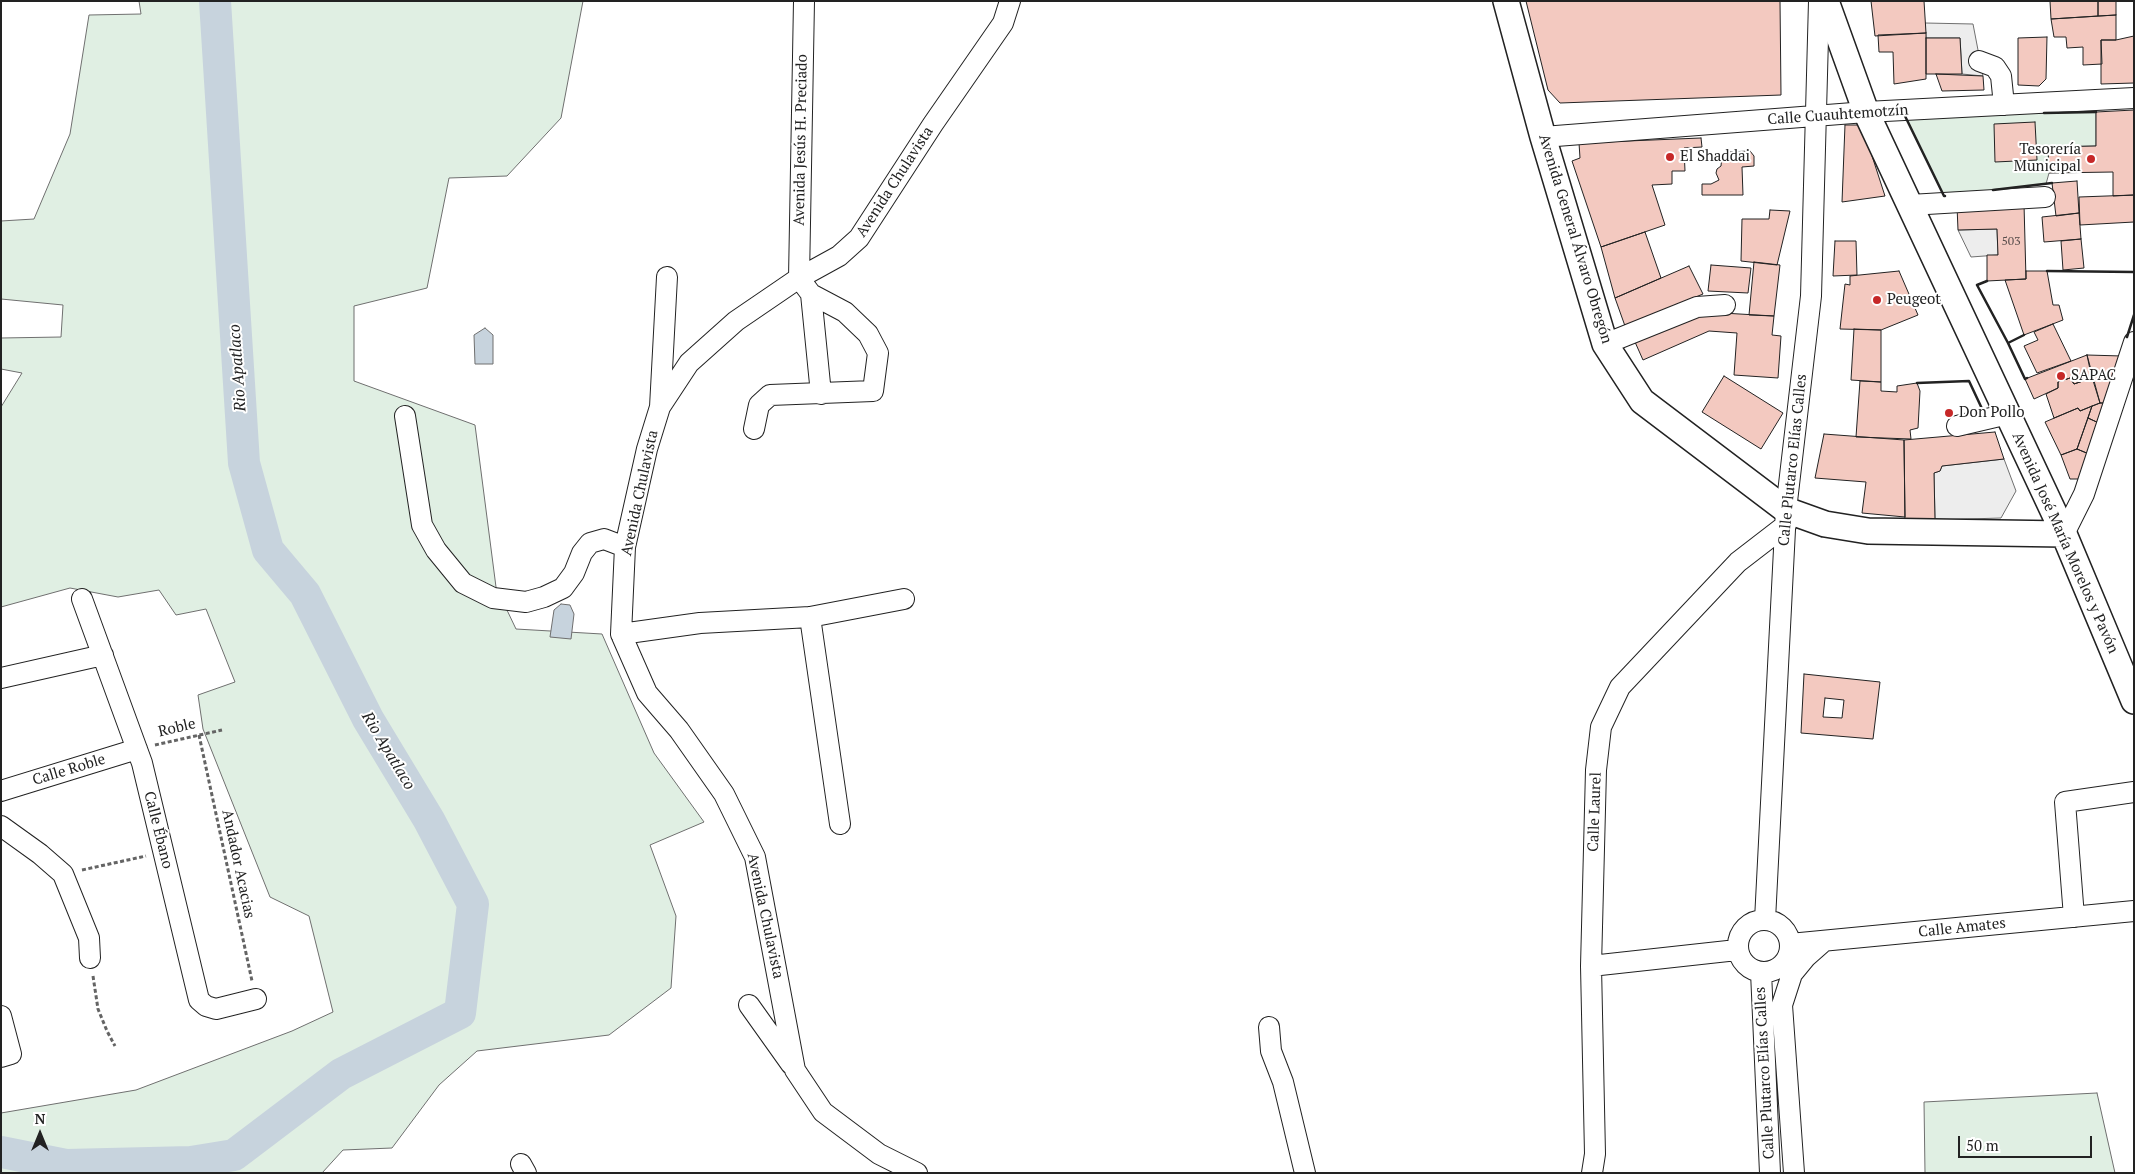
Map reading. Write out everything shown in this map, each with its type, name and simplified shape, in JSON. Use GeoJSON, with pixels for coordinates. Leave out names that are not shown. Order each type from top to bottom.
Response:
{"type":"FeatureCollection","features":[{"type":"Feature","properties":{"kind":"main road","name":"Avenida General Álvaro Obregón"},"geometry":{"type":"LineString","coordinates":[[1506,1],[1543,137],[1605,344],[1642,401],[1786,518],[1868,531],[2064,534]]}},
{"type":"Feature","properties":{"kind":"main road","name":"Avenida José María Morelos y Pavón"},"geometry":{"type":"LineString","coordinates":[[1826,1],[1866,112],[2064,534],[2134,702]]}},
{"type":"Feature","properties":{"kind":"street","name":"Avenida Jesús H. Preciado"},"geometry":{"type":"LineString","coordinates":[[799,278],[804,1]]}},
{"type":"Feature","properties":{"kind":"street","name":"Avenida Chulavista"},"geometry":{"type":"LineString","coordinates":[[917,1173],[879,1154],[823,1112],[795,1070],[755,857],[724,794],[679,730],[646,693],[621,634],[625,547],[647,449],[660,407],[689,363],[736,321],[799,278],[839,256],[859,238],[933,124],[1003,23],[1010,1]]}},
{"type":"Feature","properties":{"kind":"street","name":"Calle Plutarco Elías Calles"},"geometry":{"type":"LineString","coordinates":[[1765,920],[1786,518],[1810,296],[1819,1]]}},
{"type":"Feature","properties":{"kind":"street"},"geometry":{"type":"LineString","coordinates":[[1979,61],[1995,67],[2001,76],[2004,105]]}},
{"type":"Feature","properties":{"kind":"street","name":"Calle Cuauhtemotzín"},"geometry":{"type":"LineString","coordinates":[[1543,137],[1866,112],[2134,98]]}},
{"type":"Feature","properties":{"kind":"street"},"geometry":{"type":"LineString","coordinates":[[1910,205],[2045,197]]}},
{"type":"Feature","properties":{"kind":"street"},"geometry":{"type":"LineString","coordinates":[[660,407],[666,277]]}},
{"type":"Feature","properties":{"kind":"street"},"geometry":{"type":"LineString","coordinates":[[754,428],[759,405],[770,395],[873,391],[878,353],[868,334],[845,312],[811,294],[799,278]]}},
{"type":"Feature","properties":{"kind":"street"},"geometry":{"type":"LineString","coordinates":[[811,294],[821,394]]}},
{"type":"Feature","properties":{"kind":"street"},"geometry":{"type":"LineString","coordinates":[[1605,344],[1697,307],[1725,305]]}},
{"type":"Feature","properties":{"kind":"street"},"geometry":{"type":"LineString","coordinates":[[2064,534],[2084,494],[2127,388],[2134,342]]}},
{"type":"Feature","properties":{"kind":"street"},"geometry":{"type":"LineString","coordinates":[[1957,426],[2008,414]]}},
{"type":"Feature","properties":{"kind":"street"},"geometry":{"type":"LineString","coordinates":[[405,416],[422,525],[436,550],[463,583],[493,598],[526,602],[544,597],[563,588],[574,573],[582,553],[590,543],[604,540],[625,547]]}},
{"type":"Feature","properties":{"kind":"street","name":"Calle Laurel"},"geometry":{"type":"LineString","coordinates":[[1592,1173],[1595,1154],[1591,966],[1596,770],[1600,727],[1620,687],[1738,562],[1786,518]]}},
{"type":"Feature","properties":{"kind":"street","name":"Calle Ébano"},"geometry":{"type":"LineString","coordinates":[[82,599],[137,748],[199,1000],[206,1006],[216,1009],[256,998]]}},
{"type":"Feature","properties":{"kind":"street"},"geometry":{"type":"LineString","coordinates":[[621,634],[700,623],[810,618],[904,599]]}},
{"type":"Feature","properties":{"kind":"street"},"geometry":{"type":"LineString","coordinates":[[810,618],[840,824]]}},
{"type":"Feature","properties":{"kind":"street"},"geometry":{"type":"LineString","coordinates":[[1,678],[103,655]]}},
{"type":"Feature","properties":{"kind":"street","name":"Calle Roble"},"geometry":{"type":"LineString","coordinates":[[1,791],[137,748]]}},
{"type":"Feature","properties":{"kind":"street"},"geometry":{"type":"LineString","coordinates":[[2074,917],[2065,802],[2134,792]]}},
{"type":"Feature","properties":{"kind":"street"},"geometry":{"type":"LineString","coordinates":[[1,826],[40,854],[62,874],[89,938],[90,958]]}},
{"type":"Feature","properties":{"kind":"street","name":"Calle Amates"},"geometry":{"type":"LineString","coordinates":[[1790,944],[2134,911]]}},
{"type":"Feature","properties":{"kind":"street"},"geometry":{"type":"LineString","coordinates":[[1765,920],[1777,924],[1786,932],[1790,944],[1788,955],[1782,965],[1772,971],[1761,972],[1745,965],[1737,950],[1740,934],[1750,923],[1765,920]]}},
{"type":"Feature","properties":{"kind":"street","name":"Calle Plutarco Elías Calles"},"geometry":{"type":"LineString","coordinates":[[1794,1173],[1782,1005],[1792,974],[1806,957],[1823,942]]}},
{"type":"Feature","properties":{"kind":"street"},"geometry":{"type":"LineString","coordinates":[[1591,966],[1737,950]]}},
{"type":"Feature","properties":{"kind":"street","name":"Calle Plutarco Elías Calles"},"geometry":{"type":"LineString","coordinates":[[1761,972],[1770,1173]]}},
{"type":"Feature","properties":{"kind":"street"},"geometry":{"type":"LineString","coordinates":[[749,1005],[795,1070]]}},
{"type":"Feature","properties":{"kind":"street"},"geometry":{"type":"LineString","coordinates":[[1,1016],[11,1054],[1,1057]]}},
{"type":"Feature","properties":{"kind":"street"},"geometry":{"type":"LineString","coordinates":[[1269,1027],[1271,1051],[1283,1082],[1304,1173]]}},
{"type":"Feature","properties":{"kind":"path","name":"Roble"},"geometry":{"type":"LineString","coordinates":[[137,748],[222,730]]}},
{"type":"Feature","properties":{"kind":"path","name":"Andador Acacias"},"geometry":{"type":"LineString","coordinates":[[199,735],[256,998]]}},
{"type":"Feature","properties":{"kind":"path"},"geometry":{"type":"LineString","coordinates":[[62,874],[164,853]]}},
{"type":"Feature","properties":{"kind":"path"},"geometry":{"type":"LineString","coordinates":[[90,958],[98,1009],[115,1046]]}},
{"type":"Feature","properties":{"kind":"green space"},"geometry":{"type":"Polygon","coordinates":[[[139,1],[583,1],[561,118],[507,176],[449,178],[427,288],[354,306],[354,381],[475,425],[496,587],[516,629],[602,634],[654,753],[704,822],[650,845],[676,916],[671,988],[609,1035],[477,1051],[439,1085],[392,1148],[343,1150],[322,1173],[1,1173],[1,1113],[136,1090],[292,1031],[333,1012],[309,916],[270,897],[203,729],[198,695],[235,682],[206,609],[176,615],[159,590],[118,597],[70,588],[1,607],[1,407],[22,373],[1,369],[1,338],[61,337],[63,305],[1,299],[1,221],[34,219],[70,134],[89,15],[141,14],[139,1]]]}},
{"type":"Feature","properties":{"kind":"green space"},"geometry":{"type":"Polygon","coordinates":[[[2096,112],[2096,146],[2048,147],[2049,173],[2046,184],[1944,196],[1905,116],[2096,112]]]}},
{"type":"Feature","properties":{"kind":"green space"},"geometry":{"type":"Polygon","coordinates":[[[2097,1093],[2115,1173],[1925,1173],[1924,1102],[2097,1093]]]}},
{"type":"Feature","properties":{"kind":"shaded area"},"geometry":{"type":"Polygon","coordinates":[[[1925,23],[1973,24],[1983,76],[1962,74],[1960,38],[1926,38],[1925,23]]]}},
{"type":"Feature","properties":{"kind":"shaded area"},"geometry":{"type":"Polygon","coordinates":[[[1997,229],[1998,255],[1971,257],[1958,230],[1997,229]]]}},
{"type":"Feature","properties":{"kind":"shaded area"},"geometry":{"type":"Polygon","coordinates":[[[485,328],[493,335],[493,364],[475,364],[474,335],[485,328]]]}},
{"type":"Feature","properties":{"kind":"shaded area"},"geometry":{"type":"Polygon","coordinates":[[[2004,459],[2016,491],[2001,518],[1935,520],[1934,473],[1940,471],[1942,466],[2004,459]]]}},
{"type":"Feature","properties":{"kind":"shaded area"},"geometry":{"type":"Polygon","coordinates":[[[561,604],[570,605],[574,614],[571,639],[550,637],[554,610],[561,604]]]}},
{"type":"Feature","properties":{"kind":"building"},"geometry":{"type":"Polygon","coordinates":[[[1526,1],[1780,1],[1781,95],[1560,103],[1548,90],[1526,1]]]}},
{"type":"Feature","properties":{"kind":"building"},"geometry":{"type":"Polygon","coordinates":[[[1871,1],[1924,1],[1926,33],[1875,36],[1871,1]]]}},
{"type":"Feature","properties":{"kind":"building"},"geometry":{"type":"Polygon","coordinates":[[[2050,1],[2098,1],[2098,16],[2051,19],[2050,1]]]}},
{"type":"Feature","properties":{"kind":"building"},"geometry":{"type":"Polygon","coordinates":[[[2098,1],[2116,1],[2116,15],[2098,16],[2098,1]]]}},
{"type":"Feature","properties":{"kind":"building"},"geometry":{"type":"Polygon","coordinates":[[[2116,15],[2116,40],[2101,40],[2102,64],[2083,65],[2083,47],[2067,48],[2066,37],[2054,37],[2051,19],[2116,15]]]}},
{"type":"Feature","properties":{"kind":"building"},"geometry":{"type":"Polygon","coordinates":[[[1926,33],[1926,79],[1894,84],[1893,52],[1879,52],[1878,35],[1926,33]]]}},
{"type":"Feature","properties":{"kind":"building"},"geometry":{"type":"Polygon","coordinates":[[[2134,36],[2134,83],[2101,84],[2101,40],[2116,40],[2134,36]]]}},
{"type":"Feature","properties":{"kind":"building"},"geometry":{"type":"Polygon","coordinates":[[[2047,37],[2046,79],[2039,86],[2018,85],[2018,38],[2047,37]]]}},
{"type":"Feature","properties":{"kind":"building"},"geometry":{"type":"Polygon","coordinates":[[[1926,38],[1960,38],[1962,74],[1926,74],[1926,38]]]}},
{"type":"Feature","properties":{"kind":"building"},"geometry":{"type":"Polygon","coordinates":[[[1936,74],[1983,76],[1984,90],[1942,91],[1936,74]]]}},
{"type":"Feature","properties":{"kind":"building","name":"Tesorería Municipal"},"geometry":{"type":"Polygon","coordinates":[[[2134,110],[2134,195],[2113,196],[2113,172],[2049,173],[2048,147],[2096,146],[2096,112],[2134,110]]]}},
{"type":"Feature","properties":{"kind":"building"},"geometry":{"type":"Polygon","coordinates":[[[2035,122],[2037,160],[1995,162],[1994,124],[2035,122]]]}},
{"type":"Feature","properties":{"kind":"building"},"geometry":{"type":"Polygon","coordinates":[[[1845,125],[1862,125],[1885,196],[1842,202],[1845,125]]]}},
{"type":"Feature","properties":{"kind":"building"},"geometry":{"type":"Polygon","coordinates":[[[1701,138],[1702,147],[1684,148],[1685,171],[1672,171],[1672,184],[1652,185],[1665,225],[1601,247],[1572,161],[1580,158],[1579,143],[1701,138]]]}},
{"type":"Feature","properties":{"kind":"building"},"geometry":{"type":"Polygon","coordinates":[[[1750,151],[1754,156],[1754,166],[1742,167],[1743,195],[1702,195],[1702,184],[1711,184],[1719,180],[1716,173],[1717,169],[1721,166],[1722,155],[1728,152],[1750,151]]]}},
{"type":"Feature","properties":{"kind":"building"},"geometry":{"type":"Polygon","coordinates":[[[2077,181],[2079,213],[2056,216],[2052,183],[2077,181]]]}},
{"type":"Feature","properties":{"kind":"building"},"geometry":{"type":"Polygon","coordinates":[[[2134,195],[2134,222],[2080,225],[2079,197],[2134,195]]]}},
{"type":"Feature","properties":{"kind":"building"},"geometry":{"type":"Polygon","coordinates":[[[2024,204],[2026,279],[1987,281],[1987,255],[1998,255],[1997,229],[1958,230],[1957,206],[2024,204]]]}},
{"type":"Feature","properties":{"kind":"building"},"geometry":{"type":"Polygon","coordinates":[[[1770,210],[1790,211],[1777,265],[1741,261],[1742,219],[1769,219],[1770,210]]]}},
{"type":"Feature","properties":{"kind":"building"},"geometry":{"type":"Polygon","coordinates":[[[2079,213],[2081,239],[2044,242],[2042,217],[2079,213]]]}},
{"type":"Feature","properties":{"kind":"building"},"geometry":{"type":"Polygon","coordinates":[[[1645,232],[1661,278],[1615,298],[1601,247],[1645,232]]]}},
{"type":"Feature","properties":{"kind":"building"},"geometry":{"type":"Polygon","coordinates":[[[2081,239],[2084,268],[2063,270],[2061,241],[2081,239]]]}},
{"type":"Feature","properties":{"kind":"building"},"geometry":{"type":"Polygon","coordinates":[[[1835,241],[1856,241],[1857,275],[1833,276],[1835,241]]]}},
{"type":"Feature","properties":{"kind":"building"},"geometry":{"type":"Polygon","coordinates":[[[1754,262],[1780,265],[1774,316],[1749,315],[1754,262]]]}},
{"type":"Feature","properties":{"kind":"building"},"geometry":{"type":"Polygon","coordinates":[[[1711,265],[1751,268],[1748,293],[1708,291],[1711,265]]]}},
{"type":"Feature","properties":{"kind":"building"},"geometry":{"type":"Polygon","coordinates":[[[1689,266],[1703,294],[1625,326],[1615,298],[1689,266]]]}},
{"type":"Feature","properties":{"kind":"building","name":"Peugeot"},"geometry":{"type":"Polygon","coordinates":[[[1899,271],[1918,315],[1881,330],[1840,329],[1845,284],[1850,285],[1850,276],[1899,271]]]}},
{"type":"Feature","properties":{"kind":"building"},"geometry":{"type":"Polygon","coordinates":[[[2026,271],[2047,271],[2053,305],[2059,305],[2063,320],[2024,335],[2005,280],[2026,279],[2026,271]]]}},
{"type":"Feature","properties":{"kind":"building"},"geometry":{"type":"Polygon","coordinates":[[[1705,312],[1774,316],[1772,335],[1781,336],[1778,378],[1734,375],[1737,333],[1709,331],[1643,360],[1635,342],[1705,312]]]}},
{"type":"Feature","properties":{"kind":"building"},"geometry":{"type":"Polygon","coordinates":[[[2053,324],[2071,361],[2037,373],[2024,346],[2038,340],[2034,332],[2053,324]]]}},
{"type":"Feature","properties":{"kind":"building"},"geometry":{"type":"Polygon","coordinates":[[[1854,329],[1881,330],[1881,382],[1851,380],[1854,329]]]}},
{"type":"Feature","properties":{"kind":"building","name":"SAPAC"},"geometry":{"type":"Polygon","coordinates":[[[2087,355],[2091,374],[2083,381],[2074,384],[2070,378],[2058,382],[2058,388],[2034,399],[2025,379],[2087,355]]]}},
{"type":"Feature","properties":{"kind":"building"},"geometry":{"type":"Polygon","coordinates":[[[2087,355],[2122,356],[2107,403],[2100,403],[2087,355]]]}},
{"type":"Feature","properties":{"kind":"building"},"geometry":{"type":"Polygon","coordinates":[[[2091,374],[2100,403],[2080,411],[2078,408],[2054,418],[2046,394],[2058,388],[2058,382],[2070,378],[2074,384],[2083,381],[2091,374]]]}},
{"type":"Feature","properties":{"kind":"building"},"geometry":{"type":"Polygon","coordinates":[[[1724,376],[1783,413],[1761,449],[1702,412],[1724,376]]]}},
{"type":"Feature","properties":{"kind":"building"},"geometry":{"type":"Polygon","coordinates":[[[1860,381],[1881,382],[1881,391],[1897,392],[1897,386],[1917,383],[1920,391],[1918,428],[1910,430],[1911,439],[1856,437],[1860,381]]]}},
{"type":"Feature","properties":{"kind":"building"},"geometry":{"type":"Polygon","coordinates":[[[2107,403],[2101,424],[2088,418],[2092,406],[2107,403]]]}},
{"type":"Feature","properties":{"kind":"building"},"geometry":{"type":"Polygon","coordinates":[[[2092,406],[2077,449],[2061,455],[2045,422],[2078,408],[2080,411],[2092,406]]]}},
{"type":"Feature","properties":{"kind":"building"},"geometry":{"type":"Polygon","coordinates":[[[2088,418],[2101,424],[2089,454],[2077,449],[2088,418]]]}},
{"type":"Feature","properties":{"kind":"building"},"geometry":{"type":"Polygon","coordinates":[[[1995,432],[2004,459],[1942,466],[1940,471],[1934,473],[1935,520],[1905,522],[1904,440],[1995,432]]]}},
{"type":"Feature","properties":{"kind":"building"},"geometry":{"type":"Polygon","coordinates":[[[1824,434],[1904,440],[1905,517],[1862,513],[1866,482],[1815,478],[1824,434]]]}},
{"type":"Feature","properties":{"kind":"building"},"geometry":{"type":"Polygon","coordinates":[[[2077,449],[2089,454],[2082,479],[2070,479],[2061,455],[2077,449]]]}},
{"type":"Feature","properties":{"kind":"building"},"geometry":{"type":"Polygon","coordinates":[[[1804,674],[1880,682],[1873,739],[1801,733],[1804,674]],[[1825,698],[1823,717],[1842,718],[1844,700],[1825,698]]]}},
{"type":"Feature","properties":{"kind":"waterway","name":"Rio Apatlaco"},"geometry":{"type":"LineString","coordinates":[[1,1152],[66,1165],[191,1162],[234,1155],[341,1074],[460,1013],[473,904],[429,820],[368,719],[305,594],[268,550],[244,463],[215,1]]}},
{"type":"Feature","properties":{"kind":"wall"},"geometry":{"type":"LineString","coordinates":[[2044,113],[2096,112]]}},
{"type":"Feature","properties":{"kind":"wall"},"geometry":{"type":"LineString","coordinates":[[1905,116],[1945,196]]}},
{"type":"Feature","properties":{"kind":"wall"},"geometry":{"type":"LineString","coordinates":[[1993,190],[2052,183]]}},
{"type":"Feature","properties":{"kind":"wall"},"geometry":{"type":"LineString","coordinates":[[2047,271],[2134,272]]}},
{"type":"Feature","properties":{"kind":"wall"},"geometry":{"type":"LineString","coordinates":[[1987,281],[1977,285],[2008,343],[2024,335]]}},
{"type":"Feature","properties":{"kind":"wall"},"geometry":{"type":"LineString","coordinates":[[2127,337],[2134,315]]}},
{"type":"Feature","properties":{"kind":"wall"},"geometry":{"type":"LineString","coordinates":[[2008,343],[2025,379],[2027,378]]}},
{"type":"Feature","properties":{"kind":"wall"},"geometry":{"type":"LineString","coordinates":[[1917,383],[1969,381],[1984,413]]}},
{"type":"Feature","properties":{"kind":"place","name":"El Shaddai"},"geometry":{"type":"Point","coordinates":[1670,157]}},
{"type":"Feature","properties":{"kind":"place","name":"Tesorería Municipal"},"geometry":{"type":"Point","coordinates":[2091,159]}},
{"type":"Feature","properties":{"kind":"place","name":"Peugeot"},"geometry":{"type":"Point","coordinates":[1877,300]}},
{"type":"Feature","properties":{"kind":"place","name":"SAPAC"},"geometry":{"type":"Point","coordinates":[2061,376]}},
{"type":"Feature","properties":{"kind":"place","name":"Don Pollo"},"geometry":{"type":"Point","coordinates":[1949,413]}}]}
